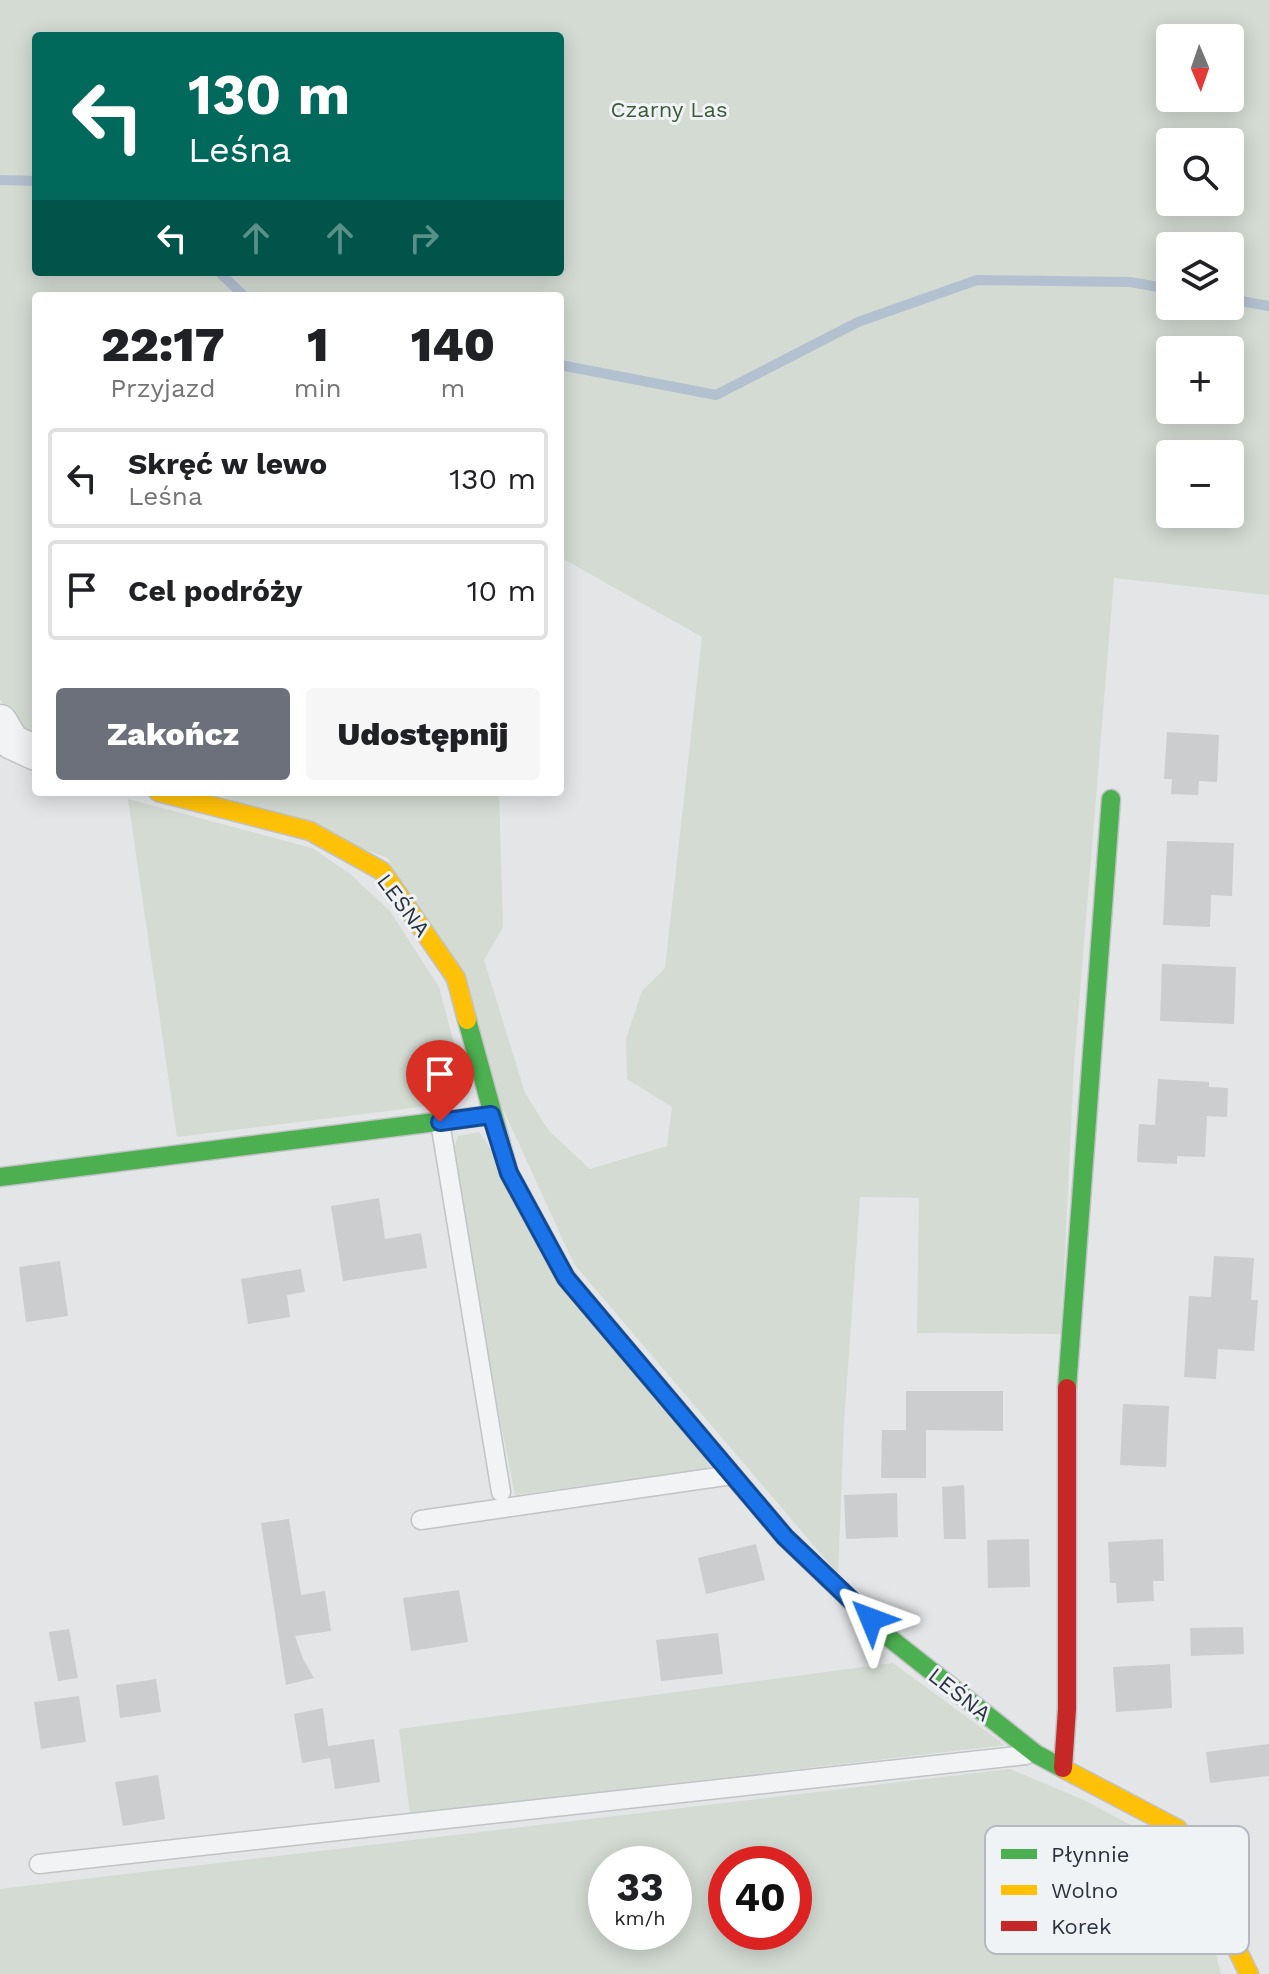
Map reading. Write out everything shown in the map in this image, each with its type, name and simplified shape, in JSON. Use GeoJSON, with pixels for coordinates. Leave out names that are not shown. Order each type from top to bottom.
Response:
{"type":"FeatureCollection","features":[{"type":"Feature","properties":{"kind":"street"},"geometry":{"type":"LineString","coordinates":[[0,722],[12,742],[32,751]]}},
{"type":"Feature","properties":{"kind":"street","name":"LEŚNA"},"geometry":{"type":"LineString","coordinates":[[174,796],[310,831],[382,871],[456,978],[509,1173],[566,1278],[785,1537],[892,1640],[1036,1754],[1172,1826]]}},
{"type":"Feature","properties":{"kind":"street"},"geometry":{"type":"LineString","coordinates":[[1063,1768],[1067,1709],[1066,1398],[1111,799]]}},
{"type":"Feature","properties":{"kind":"street"},"geometry":{"type":"LineString","coordinates":[[0,1177],[491,1115]]}},
{"type":"Feature","properties":{"kind":"street","name":"LEŚNA"},"geometry":{"type":"LineString","coordinates":[[1239,1954],[1249,1974]]}},
{"type":"Feature","properties":{"kind":"lane"},"geometry":{"type":"LineString","coordinates":[[440,1122],[501,1492]]}},
{"type":"Feature","properties":{"kind":"lane"},"geometry":{"type":"LineString","coordinates":[[421,1520],[735,1475]]}},
{"type":"Feature","properties":{"kind":"lane"},"geometry":{"type":"LineString","coordinates":[[39,1864],[1036,1754]]}},
{"type":"Feature","properties":{"kind":"green space","name":"Czarny Las"},"geometry":{"type":"Polygon","coordinates":[[[0,0],[1269,0],[1269,595],[1114,578],[1074,1065],[1061,1334],[917,1333],[919,1198],[860,1197],[844,1423],[838,1574],[574,1264],[388,858],[222,796],[499,796],[503,927],[484,960],[525,1093],[549,1131],[590,1169],[667,1146],[672,1107],[627,1079],[626,1039],[642,991],[665,968],[702,637],[564,559],[564,292],[32,292],[32,738],[22,734],[0,699],[0,0]]]}},
{"type":"Feature","properties":{"kind":"green space"},"geometry":{"type":"Polygon","coordinates":[[[128,799],[312,848],[350,874],[390,911],[439,987],[466,1089],[460,1102],[177,1137],[128,799]]]}},
{"type":"Feature","properties":{"kind":"green space"},"geometry":{"type":"Polygon","coordinates":[[[479,1132],[711,1468],[515,1495],[467,1251],[454,1149],[458,1136],[479,1132]]]}},
{"type":"Feature","properties":{"kind":"green space"},"geometry":{"type":"Polygon","coordinates":[[[893,1663],[1005,1745],[410,1814],[399,1729],[893,1663]]]}},
{"type":"Feature","properties":{"kind":"green space"},"geometry":{"type":"Polygon","coordinates":[[[1010,1769],[1084,1800],[1133,1826],[985,1826],[985,1954],[1216,1954],[1221,1974],[0,1974],[0,1889],[1010,1769]]]}},
{"type":"Feature","properties":{"kind":"building"},"geometry":{"type":"Polygon","coordinates":[[[1167,732],[1219,735],[1217,782],[1199,781],[1198,795],[1171,794],[1172,779],[1164,779],[1167,732]]]}},
{"type":"Feature","properties":{"kind":"building"},"geometry":{"type":"Polygon","coordinates":[[[1167,841],[1234,843],[1232,896],[1211,895],[1210,927],[1163,925],[1167,841]]]}},
{"type":"Feature","properties":{"kind":"building"},"geometry":{"type":"Polygon","coordinates":[[[1162,964],[1236,967],[1234,1024],[1160,1021],[1162,964]]]}},
{"type":"Feature","properties":{"kind":"building"},"geometry":{"type":"Polygon","coordinates":[[[1158,1079],[1209,1082],[1209,1087],[1228,1088],[1227,1117],[1207,1116],[1205,1157],[1177,1156],[1177,1164],[1137,1162],[1139,1124],[1155,1125],[1158,1079]]]}},
{"type":"Feature","properties":{"kind":"building"},"geometry":{"type":"Polygon","coordinates":[[[379,1198],[385,1239],[421,1233],[427,1268],[343,1281],[331,1206],[379,1198]]]}},
{"type":"Feature","properties":{"kind":"building"},"geometry":{"type":"Polygon","coordinates":[[[1214,1256],[1254,1258],[1251,1300],[1258,1300],[1254,1351],[1218,1349],[1216,1379],[1184,1377],[1189,1296],[1211,1297],[1214,1256]]]}},
{"type":"Feature","properties":{"kind":"building"},"geometry":{"type":"Polygon","coordinates":[[[60,1261],[68,1316],[26,1322],[19,1267],[60,1261]]]}},
{"type":"Feature","properties":{"kind":"building"},"geometry":{"type":"Polygon","coordinates":[[[301,1269],[305,1292],[287,1295],[290,1317],[248,1324],[241,1279],[301,1269]]]}},
{"type":"Feature","properties":{"kind":"building"},"geometry":{"type":"Polygon","coordinates":[[[906,1391],[1003,1391],[1003,1431],[926,1430],[926,1478],[881,1478],[882,1430],[906,1430],[906,1391]]]}},
{"type":"Feature","properties":{"kind":"building"},"geometry":{"type":"Polygon","coordinates":[[[1123,1404],[1169,1406],[1166,1467],[1120,1465],[1123,1404]]]}},
{"type":"Feature","properties":{"kind":"building"},"geometry":{"type":"Polygon","coordinates":[[[964,1485],[966,1539],[944,1539],[942,1487],[964,1485]]]}},
{"type":"Feature","properties":{"kind":"building"},"geometry":{"type":"Polygon","coordinates":[[[897,1493],[898,1537],[846,1539],[844,1495],[897,1493]]]}},
{"type":"Feature","properties":{"kind":"building"},"geometry":{"type":"Polygon","coordinates":[[[289,1519],[301,1595],[325,1591],[331,1631],[295,1636],[314,1678],[286,1685],[261,1523],[289,1519]]]}},
{"type":"Feature","properties":{"kind":"building"},"geometry":{"type":"Polygon","coordinates":[[[1029,1539],[1030,1587],[988,1588],[987,1540],[1029,1539]]]}},
{"type":"Feature","properties":{"kind":"building"},"geometry":{"type":"Polygon","coordinates":[[[1163,1539],[1164,1581],[1153,1581],[1154,1601],[1117,1603],[1116,1583],[1110,1583],[1108,1542],[1163,1539]]]}},
{"type":"Feature","properties":{"kind":"building"},"geometry":{"type":"Polygon","coordinates":[[[756,1544],[765,1580],[706,1594],[698,1558],[756,1544]]]}},
{"type":"Feature","properties":{"kind":"building"},"geometry":{"type":"Polygon","coordinates":[[[459,1590],[468,1642],[411,1651],[403,1598],[459,1590]]]}},
{"type":"Feature","properties":{"kind":"building"},"geometry":{"type":"Polygon","coordinates":[[[1243,1627],[1244,1654],[1191,1656],[1190,1628],[1243,1627]]]}},
{"type":"Feature","properties":{"kind":"building"},"geometry":{"type":"Polygon","coordinates":[[[69,1629],[78,1678],[58,1681],[49,1632],[69,1629]]]}},
{"type":"Feature","properties":{"kind":"building"},"geometry":{"type":"Polygon","coordinates":[[[718,1633],[723,1674],[661,1681],[656,1640],[718,1633]]]}},
{"type":"Feature","properties":{"kind":"building"},"geometry":{"type":"Polygon","coordinates":[[[1170,1664],[1172,1708],[1116,1712],[1113,1667],[1170,1664]]]}},
{"type":"Feature","properties":{"kind":"building"},"geometry":{"type":"Polygon","coordinates":[[[156,1679],[161,1712],[120,1718],[116,1685],[156,1679]]]}},
{"type":"Feature","properties":{"kind":"building"},"geometry":{"type":"Polygon","coordinates":[[[79,1696],[86,1742],[41,1749],[34,1702],[79,1696]]]}},
{"type":"Feature","properties":{"kind":"building"},"geometry":{"type":"Polygon","coordinates":[[[323,1708],[328,1746],[374,1739],[380,1782],[335,1789],[330,1758],[302,1763],[294,1714],[323,1708]]]}},
{"type":"Feature","properties":{"kind":"building"},"geometry":{"type":"Polygon","coordinates":[[[1269,1744],[1269,1776],[1210,1783],[1206,1752],[1269,1744]]]}},
{"type":"Feature","properties":{"kind":"building"},"geometry":{"type":"Polygon","coordinates":[[[158,1775],[165,1819],[123,1826],[115,1782],[158,1775]]]}},
{"type":"Feature","properties":{"kind":"waterway"},"geometry":{"type":"LineString","coordinates":[[0,180],[32,181]]}},
{"type":"Feature","properties":{"kind":"waterway"},"geometry":{"type":"LineString","coordinates":[[223,276],[240,292]]}},
{"type":"Feature","properties":{"kind":"waterway"},"geometry":{"type":"LineString","coordinates":[[564,366],[716,395],[858,322],[977,280],[1130,282],[1156,287]]}},
{"type":"Feature","properties":{"kind":"waterway"},"geometry":{"type":"LineString","coordinates":[[1244,302],[1269,306]]}},
{"type":"Feature","properties":{"kind":"traffic: fast"},"geometry":{"type":"LineString","coordinates":[[1067,1388],[1111,799]]}},
{"type":"Feature","properties":{"kind":"traffic: fast"},"geometry":{"type":"LineString","coordinates":[[467,1020],[509,1173],[566,1278],[785,1537],[892,1640],[1036,1754],[1064,1769]]}},
{"type":"Feature","properties":{"kind":"traffic: fast"},"geometry":{"type":"LineString","coordinates":[[0,1177],[491,1115]]}},
{"type":"Feature","properties":{"kind":"traffic: slow"},"geometry":{"type":"LineString","coordinates":[[174,796],[310,831],[382,871],[456,978],[467,1020]]}},
{"type":"Feature","properties":{"kind":"traffic: slow"},"geometry":{"type":"LineString","coordinates":[[1064,1769],[1172,1826]]}},
{"type":"Feature","properties":{"kind":"traffic: slow"},"geometry":{"type":"LineString","coordinates":[[1239,1954],[1249,1974]]}},
{"type":"Feature","properties":{"kind":"traffic: jam"},"geometry":{"type":"LineString","coordinates":[[1063,1768],[1067,1709],[1067,1388]]}},
{"type":"Feature","properties":{"kind":"route"},"geometry":{"type":"LineString","coordinates":[[440,1122],[491,1115],[509,1173],[566,1278],[785,1537],[871,1619]]}}]}
